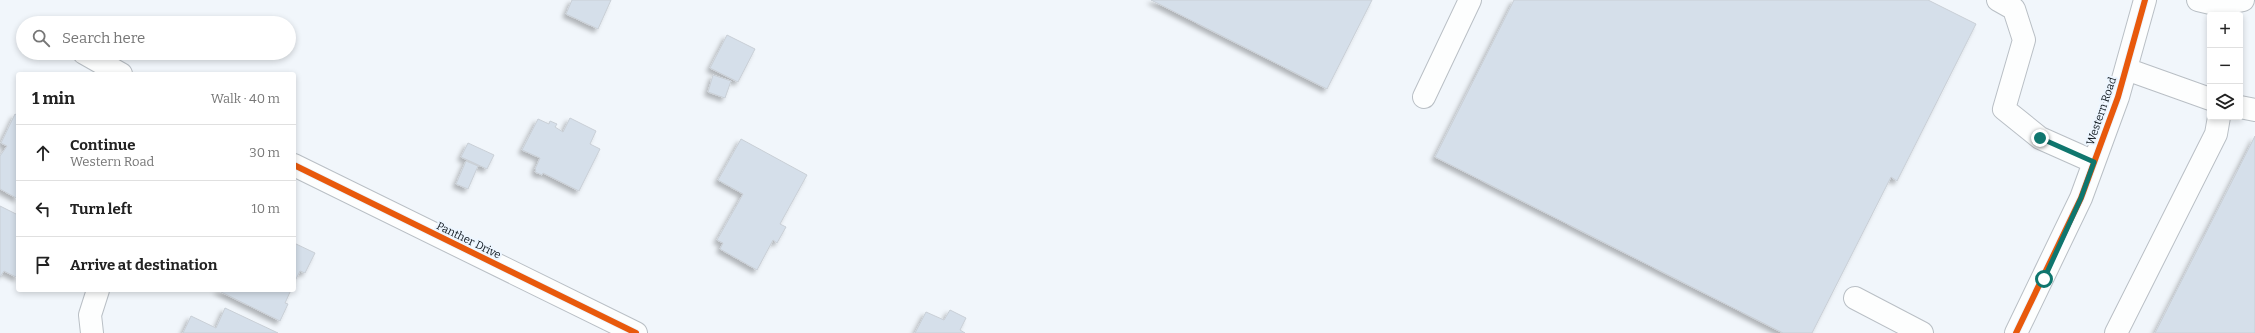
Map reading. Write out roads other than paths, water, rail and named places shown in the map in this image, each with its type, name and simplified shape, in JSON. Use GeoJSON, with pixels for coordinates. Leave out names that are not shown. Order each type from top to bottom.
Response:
{"type":"FeatureCollection","features":[{"type":"Feature","properties":{"kind":"street"},"geometry":{"type":"LineString","coordinates":[[1424,97],[1470,0]]}},
{"type":"Feature","properties":{"kind":"street"},"geometry":{"type":"LineString","coordinates":[[1998,0],[2014,9],[2024,40],[2004,109],[2040,138],[2094,162]]}},
{"type":"Feature","properties":{"kind":"street","name":"Western Road"},"geometry":{"type":"LineString","coordinates":[[2016,333],[2071,218],[2094,162],[2118,97],[2145,0]]}},
{"type":"Feature","properties":{"kind":"street"},"geometry":{"type":"LineString","coordinates":[[2198,0],[2219,5],[2243,0]]}},
{"type":"Feature","properties":{"kind":"street"},"geometry":{"type":"LineString","coordinates":[[96,60],[117,72]]}},
{"type":"Feature","properties":{"kind":"street"},"geometry":{"type":"LineString","coordinates":[[2126,69],[2207,98]]}},
{"type":"Feature","properties":{"kind":"street"},"geometry":{"type":"LineString","coordinates":[[2243,108],[2255,110]]}},
{"type":"Feature","properties":{"kind":"street"},"geometry":{"type":"LineString","coordinates":[[2116,333],[2216,134],[2218,120]]}},
{"type":"Feature","properties":{"kind":"street","name":"Panther Drive"},"geometry":{"type":"LineString","coordinates":[[296,166],[636,333]]}},
{"type":"Feature","properties":{"kind":"street"},"geometry":{"type":"LineString","coordinates":[[92,333],[90,315],[97,292]]}},
{"type":"Feature","properties":{"kind":"street"},"geometry":{"type":"LineString","coordinates":[[1855,298],[1922,333]]}}]}
